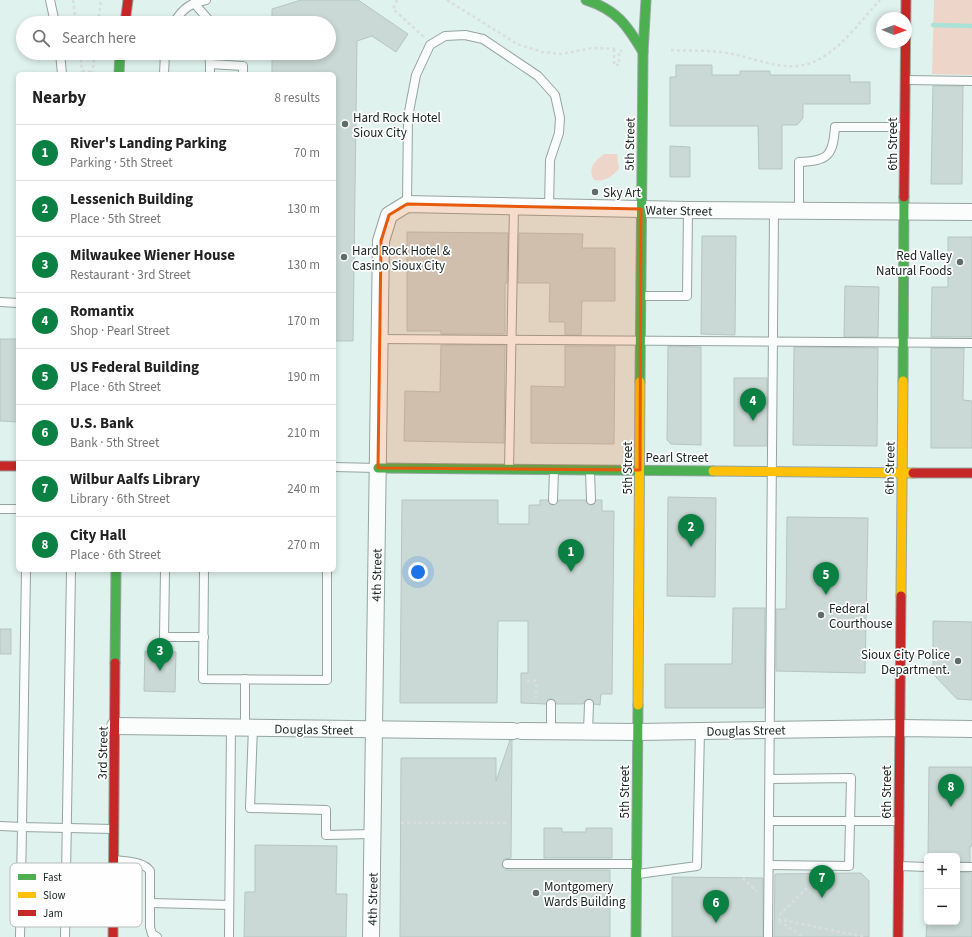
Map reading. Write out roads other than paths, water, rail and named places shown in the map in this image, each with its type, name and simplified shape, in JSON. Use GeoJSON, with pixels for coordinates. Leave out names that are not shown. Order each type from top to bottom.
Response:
{"type":"FeatureCollection","features":[{"type":"Feature","properties":{"kind":"main road"},"geometry":{"type":"LineString","coordinates":[[125,16],[128,0]]}},
{"type":"Feature","properties":{"kind":"main road"},"geometry":{"type":"LineString","coordinates":[[586,0],[599,3],[619,14],[643,52]]}},
{"type":"Feature","properties":{"kind":"main road","name":"5th Street"},"geometry":{"type":"LineString","coordinates":[[636,937],[641,209],[643,52],[646,0]]}},
{"type":"Feature","properties":{"kind":"main road","name":"6th Street"},"geometry":{"type":"LineString","coordinates":[[898,937],[906,0]]}},
{"type":"Feature","properties":{"kind":"main road"},"geometry":{"type":"LineString","coordinates":[[120,60],[120,72]]}},
{"type":"Feature","properties":{"kind":"main road"},"geometry":{"type":"LineString","coordinates":[[0,466],[16,466]]}},
{"type":"Feature","properties":{"kind":"main road","name":"Pearl Street"},"geometry":{"type":"LineString","coordinates":[[378,468],[972,473]]}},
{"type":"Feature","properties":{"kind":"main road","name":"3rd Street"},"geometry":{"type":"LineString","coordinates":[[114,863],[116,572]]}},
{"type":"Feature","properties":{"kind":"main road","name":"3rd Street"},"geometry":{"type":"LineString","coordinates":[[113,927],[113,937]]}},
{"type":"Feature","properties":{"kind":"street","name":"Water Street"},"geometry":{"type":"LineString","coordinates":[[407,204],[688,210],[972,212]]}},
{"type":"Feature","properties":{"kind":"street","name":"4th Street"},"geometry":{"type":"LineString","coordinates":[[371,937],[381,241],[389,214],[407,204]]}},
{"type":"Feature","properties":{"kind":"street","name":"Douglas Street"},"geometry":{"type":"LineString","coordinates":[[115,726],[638,732],[900,728],[972,729]]}},
{"type":"Feature","properties":{"kind":"lane"},"geometry":{"type":"LineString","coordinates":[[50,0],[53,16]]}},
{"type":"Feature","properties":{"kind":"lane"},"geometry":{"type":"LineString","coordinates":[[178,16],[180,12],[194,3],[206,0]]}},
{"type":"Feature","properties":{"kind":"lane"},"geometry":{"type":"LineString","coordinates":[[194,3],[205,16]]}},
{"type":"Feature","properties":{"kind":"lane"},"geometry":{"type":"LineString","coordinates":[[407,204],[408,117],[416,75],[430,45],[445,36],[465,35],[483,39],[538,76],[555,95],[560,118],[559,133],[550,160],[549,207]]}},
{"type":"Feature","properties":{"kind":"lane"},"geometry":{"type":"LineString","coordinates":[[61,60],[62,72]]}},
{"type":"Feature","properties":{"kind":"lane"},"geometry":{"type":"LineString","coordinates":[[164,72],[165,60]]}},
{"type":"Feature","properties":{"kind":"lane"},"geometry":{"type":"LineString","coordinates":[[210,60],[210,72]]}},
{"type":"Feature","properties":{"kind":"lane"},"geometry":{"type":"LineString","coordinates":[[210,64],[243,66],[243,72]]}},
{"type":"Feature","properties":{"kind":"lane"},"geometry":{"type":"LineString","coordinates":[[906,80],[972,81]]}},
{"type":"Feature","properties":{"kind":"lane"},"geometry":{"type":"LineString","coordinates":[[799,211],[800,162],[821,160],[828,156],[833,148],[835,127],[906,127]]}},
{"type":"Feature","properties":{"kind":"lane"},"geometry":{"type":"LineString","coordinates":[[509,469],[514,206]]}},
{"type":"Feature","properties":{"kind":"lane"},"geometry":{"type":"LineString","coordinates":[[641,296],[687,296],[688,210]]}},
{"type":"Feature","properties":{"kind":"lane"},"geometry":{"type":"LineString","coordinates":[[768,937],[771,730],[774,211]]}},
{"type":"Feature","properties":{"kind":"lane"},"geometry":{"type":"LineString","coordinates":[[0,302],[16,302]]}},
{"type":"Feature","properties":{"kind":"lane"},"geometry":{"type":"LineString","coordinates":[[380,338],[903,341],[972,343]]}},
{"type":"Feature","properties":{"kind":"lane","name":"Pearl Street"},"geometry":{"type":"LineString","coordinates":[[336,467],[378,468]]}},
{"type":"Feature","properties":{"kind":"lane"},"geometry":{"type":"LineString","coordinates":[[553,500],[554,469]]}},
{"type":"Feature","properties":{"kind":"lane"},"geometry":{"type":"LineString","coordinates":[[590,470],[590,500]]}},
{"type":"Feature","properties":{"kind":"lane"},"geometry":{"type":"LineString","coordinates":[[0,509],[16,509]]}},
{"type":"Feature","properties":{"kind":"lane"},"geometry":{"type":"LineString","coordinates":[[21,863],[26,572]]}},
{"type":"Feature","properties":{"kind":"lane"},"geometry":{"type":"LineString","coordinates":[[66,863],[71,572]]}},
{"type":"Feature","properties":{"kind":"lane"},"geometry":{"type":"LineString","coordinates":[[165,572],[164,637],[204,637]]}},
{"type":"Feature","properties":{"kind":"lane"},"geometry":{"type":"LineString","coordinates":[[204,572],[203,679],[245,680],[327,680],[327,572]]}},
{"type":"Feature","properties":{"kind":"lane"},"geometry":{"type":"LineString","coordinates":[[229,937],[229,905],[243,727],[245,680]]}},
{"type":"Feature","properties":{"kind":"lane"},"geometry":{"type":"LineString","coordinates":[[551,704],[551,731]]}},
{"type":"Feature","properties":{"kind":"lane"},"geometry":{"type":"LineString","coordinates":[[588,731],[589,704]]}},
{"type":"Feature","properties":{"kind":"lane"},"geometry":{"type":"LineString","coordinates":[[243,727],[250,808],[326,810],[326,835],[372,834]]}},
{"type":"Feature","properties":{"kind":"lane"},"geometry":{"type":"LineString","coordinates":[[636,874],[697,866],[700,731]]}},
{"type":"Feature","properties":{"kind":"lane"},"geometry":{"type":"LineString","coordinates":[[769,865],[849,866],[851,778],[770,779]]}},
{"type":"Feature","properties":{"kind":"lane"},"geometry":{"type":"LineString","coordinates":[[770,821],[899,821]]}},
{"type":"Feature","properties":{"kind":"lane"},"geometry":{"type":"LineString","coordinates":[[0,826],[114,828]]}},
{"type":"Feature","properties":{"kind":"lane"},"geometry":{"type":"LineString","coordinates":[[114,860],[128,863]]}},
{"type":"Feature","properties":{"kind":"lane"},"geometry":{"type":"LineString","coordinates":[[507,864],[637,864]]}},
{"type":"Feature","properties":{"kind":"lane"},"geometry":{"type":"LineString","coordinates":[[142,866],[147,867],[150,871],[150,927],[152,934],[157,937]]}},
{"type":"Feature","properties":{"kind":"lane"},"geometry":{"type":"LineString","coordinates":[[899,866],[924,867]]}},
{"type":"Feature","properties":{"kind":"lane"},"geometry":{"type":"LineString","coordinates":[[960,867],[972,867]]}},
{"type":"Feature","properties":{"kind":"lane"},"geometry":{"type":"LineString","coordinates":[[151,903],[229,905]]}},
{"type":"Feature","properties":{"kind":"lane"},"geometry":{"type":"LineString","coordinates":[[20,927],[20,937]]}},
{"type":"Feature","properties":{"kind":"lane"},"geometry":{"type":"LineString","coordinates":[[65,927],[65,937]]}},
{"type":"Feature","properties":{"kind":"waterway"},"geometry":{"type":"LineString","coordinates":[[933,25],[972,26]]}},
{"type":"Feature","properties":{"kind":"place","name":"Hard Rock Hotel Sioux City"},"geometry":{"type":"Point","coordinates":[345,124]}},
{"type":"Feature","properties":{"kind":"place","name":"Sky Art"},"geometry":{"type":"Point","coordinates":[595,192]}},
{"type":"Feature","properties":{"kind":"place","name":"Hard Rock Hotel & Casino Sioux City"},"geometry":{"type":"Point","coordinates":[344,257]}},
{"type":"Feature","properties":{"kind":"place","name":"Red Valley Natural Foods"},"geometry":{"type":"Point","coordinates":[960,262]}},
{"type":"Feature","properties":{"kind":"place","name":"Romantix"},"geometry":{"type":"Point","coordinates":[753,421]}},
{"type":"Feature","properties":{"kind":"place","name":"Lessenich Building"},"geometry":{"type":"Point","coordinates":[691,547]}},
{"type":"Feature","properties":{"kind":"place","name":"River's Landing Parking"},"geometry":{"type":"Point","coordinates":[571,572]}},
{"type":"Feature","properties":{"kind":"place","name":"US Federal Building"},"geometry":{"type":"Point","coordinates":[826,595]}},
{"type":"Feature","properties":{"kind":"place","name":"Federal Courthouse"},"geometry":{"type":"Point","coordinates":[821,615]}},
{"type":"Feature","properties":{"kind":"place","name":"Sioux City Police Department."},"geometry":{"type":"Point","coordinates":[958,661]}},
{"type":"Feature","properties":{"kind":"place","name":"Milwaukee Wiener House"},"geometry":{"type":"Point","coordinates":[160,671]}},
{"type":"Feature","properties":{"kind":"place","name":"City Hall"},"geometry":{"type":"Point","coordinates":[951,807]}},
{"type":"Feature","properties":{"kind":"place","name":"Montgomery Wards Building"},"geometry":{"type":"Point","coordinates":[536,893]}},
{"type":"Feature","properties":{"kind":"place","name":"Wilbur Aalfs Library"},"geometry":{"type":"Point","coordinates":[822,898]}},
{"type":"Feature","properties":{"kind":"place","name":"U.S. Bank"},"geometry":{"type":"Point","coordinates":[716,923]}}]}
